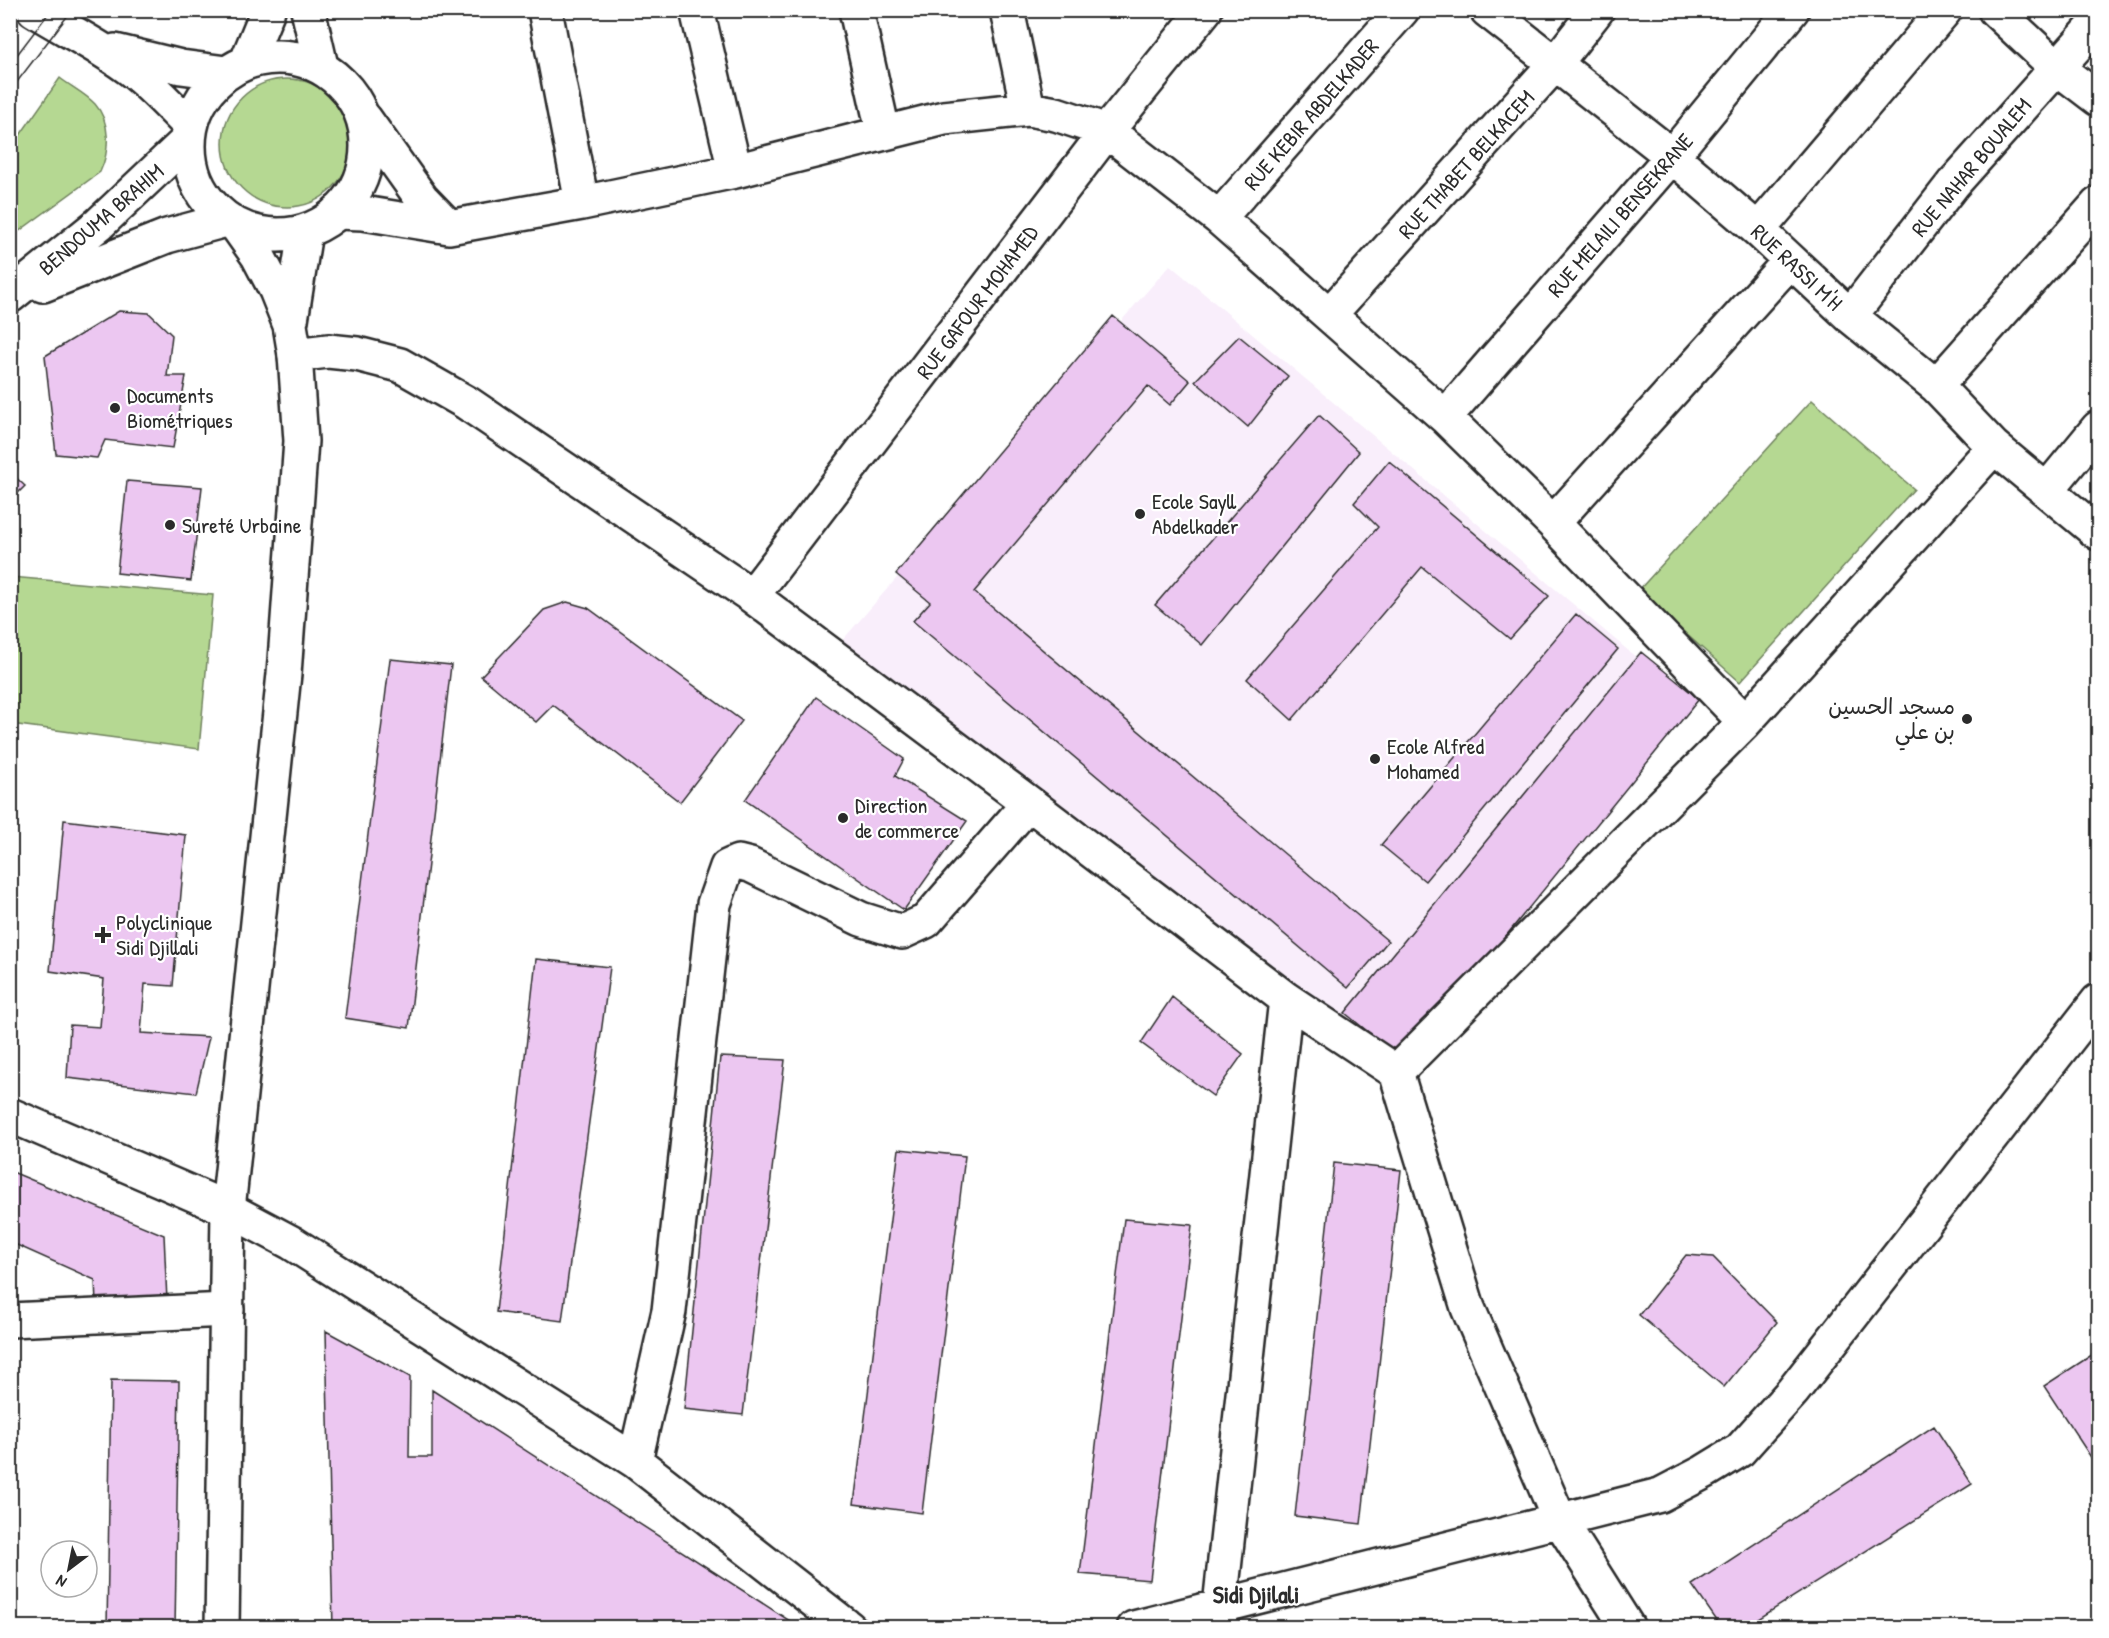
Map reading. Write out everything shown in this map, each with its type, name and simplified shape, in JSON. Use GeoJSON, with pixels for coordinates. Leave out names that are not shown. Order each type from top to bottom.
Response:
{"type":"FeatureCollection","features":[{"type":"Feature","properties":{"kind":"street"},"geometry":{"type":"LineString","coordinates":[[34,10],[94,44],[155,90],[190,133]]}},
{"type":"Feature","properties":{"kind":"street"},"geometry":{"type":"LineString","coordinates":[[268,10],[237,67],[207,91],[190,133],[190,156],[200,189],[258,256],[276,290],[293,340]]}},
{"type":"Feature","properties":{"kind":"street"},"geometry":{"type":"LineString","coordinates":[[308,10],[321,66]]}},
{"type":"Feature","properties":{"kind":"street"},"geometry":{"type":"LineString","coordinates":[[545,10],[582,203]]}},
{"type":"Feature","properties":{"kind":"street"},"geometry":{"type":"LineString","coordinates":[[697,10],[735,171]]}},
{"type":"Feature","properties":{"kind":"street"},"geometry":{"type":"LineString","coordinates":[[856,10],[883,131]]}},
{"type":"Feature","properties":{"kind":"street"},"geometry":{"type":"LineString","coordinates":[[1007,10],[1028,109]]}},
{"type":"Feature","properties":{"kind":"street","name":"RUE GAFOUR MOHAMED"},"geometry":{"type":"LineString","coordinates":[[752,596],[1107,132],[1205,10]]}},
{"type":"Feature","properties":{"kind":"street","name":"RUE KEBIR ABDELKADER"},"geometry":{"type":"LineString","coordinates":[[1219,218],[1402,10]]}},
{"type":"Feature","properties":{"kind":"street","name":"RUE RASSI M'H"},"geometry":{"type":"LineString","coordinates":[[1487,10],[1672,156],[1758,230],[1789,262],[1850,316],[1936,386],[1994,447],[2098,533]]}},
{"type":"Feature","properties":{"kind":"street","name":"RUE THABET BELKACEM"},"geometry":{"type":"LineString","coordinates":[[1330,314],[1554,65],[1597,10]]}},
{"type":"Feature","properties":{"kind":"street","name":"RUE MELAILI BENSEKRANE"},"geometry":{"type":"LineString","coordinates":[[1446,417],[1672,156],[1792,10]]}},
{"type":"Feature","properties":{"kind":"street"},"geometry":{"type":"LineString","coordinates":[[1758,230],[1945,10]]}},
{"type":"Feature","properties":{"kind":"street"},"geometry":{"type":"LineString","coordinates":[[1995,10],[2056,67],[2098,99]]}},
{"type":"Feature","properties":{"kind":"street","name":"RUE NAHAR BOUALEM"},"geometry":{"type":"LineString","coordinates":[[1850,316],[1953,184],[2098,22]]}},
{"type":"Feature","properties":{"kind":"street"},"geometry":{"type":"LineString","coordinates":[[94,44],[137,57],[237,67],[285,56],[321,66],[340,80],[355,98],[364,119],[422,199],[449,227]]}},
{"type":"Feature","properties":{"kind":"street"},"geometry":{"type":"LineString","coordinates":[[337,212],[363,213],[449,227],[582,203],[735,171],[883,131],[944,118],[1028,109],[1056,114],[1107,132],[1219,218],[1446,417],[1553,523],[1745,722]]}},
{"type":"Feature","properties":{"kind":"street"},"geometry":{"type":"LineString","coordinates":[[231,223],[259,233],[281,235],[305,232],[337,212],[350,200],[364,175],[368,147],[364,119]]}},
{"type":"Feature","properties":{"kind":"street","name":"BENDOUMA BRAHIM"},"geometry":{"type":"LineString","coordinates":[[10,298],[99,224],[190,133]]}},
{"type":"Feature","properties":{"kind":"street"},"geometry":{"type":"LineString","coordinates":[[1936,386],[2098,204]]}},
{"type":"Feature","properties":{"kind":"street","name":"BENDOUMA BRAHIM"},"geometry":{"type":"LineString","coordinates":[[10,298],[167,236],[231,223]]}},
{"type":"Feature","properties":{"kind":"street"},"geometry":{"type":"LineString","coordinates":[[222,1628],[228,1209],[284,674],[301,441],[293,340],[298,262],[305,232]]}},
{"type":"Feature","properties":{"kind":"street"},"geometry":{"type":"LineString","coordinates":[[1553,523],[1789,262]]}},
{"type":"Feature","properties":{"kind":"street"},"geometry":{"type":"LineString","coordinates":[[293,340],[328,351],[357,354],[400,365],[467,403],[752,596],[1286,999],[1396,1072],[1468,1308],[1559,1519],[1628,1628]]}},
{"type":"Feature","properties":{"kind":"street"},"geometry":{"type":"LineString","coordinates":[[2046,490],[2098,428]]}},
{"type":"Feature","properties":{"kind":"street"},"geometry":{"type":"LineString","coordinates":[[1396,1072],[1745,722],[1994,447]]}},
{"type":"Feature","properties":{"kind":"street"},"geometry":{"type":"LineString","coordinates":[[635,1461],[669,1311],[714,904],[727,867],[738,862],[750,865],[861,919],[902,932],[927,921],[1029,803]]}},
{"type":"Feature","properties":{"kind":"street"},"geometry":{"type":"LineString","coordinates":[[1221,1617],[1286,999]]}},
{"type":"Feature","properties":{"kind":"street"},"geometry":{"type":"LineString","coordinates":[[1134,1628],[1221,1617],[1559,1519],[1660,1495],[1740,1450],[1800,1382],[2098,1001]]}},
{"type":"Feature","properties":{"kind":"street"},"geometry":{"type":"LineString","coordinates":[[10,1115],[228,1209],[292,1243],[635,1461],[849,1628]]}},
{"type":"Feature","properties":{"kind":"street"},"geometry":{"type":"LineString","coordinates":[[10,1320],[227,1310]]}},
{"type":"Feature","properties":{"kind":"shaded area"},"geometry":{"type":"Polygon","coordinates":[[[1170,265],[1687,700],[1384,1057],[833,651],[1170,265]]]}},
{"type":"Feature","properties":{"kind":"green space"},"geometry":{"type":"Polygon","coordinates":[[[60,78],[87,97],[100,111],[106,128],[106,155],[100,172],[11,237],[11,148],[60,78]]]}},
{"type":"Feature","properties":{"kind":"green space"},"geometry":{"type":"Polygon","coordinates":[[[287,79],[311,84],[332,98],[346,119],[351,143],[346,167],[332,188],[311,202],[287,207],[263,202],[242,188],[228,167],[223,143],[228,119],[242,98],[263,84],[287,79]]]}},
{"type":"Feature","properties":{"kind":"green space"},"geometry":{"type":"Polygon","coordinates":[[[1812,400],[1914,489],[1740,682],[1638,591],[1812,400]]]}},
{"type":"Feature","properties":{"kind":"green space"},"geometry":{"type":"Polygon","coordinates":[[[11,577],[213,595],[199,749],[11,724],[11,577]]]}},
{"type":"Feature","properties":{"kind":"building","name":"Documents Biométriques"},"geometry":{"type":"Polygon","coordinates":[[[119,311],[149,313],[172,335],[167,376],[186,376],[173,448],[105,440],[97,458],[56,454],[45,356],[119,311]]]}},
{"type":"Feature","properties":{"kind":"building"},"geometry":{"type":"Polygon","coordinates":[[[1113,316],[1190,381],[1170,405],[1148,386],[974,592],[1388,941],[1348,988],[913,621],[930,602],[896,574],[1113,316]]]}},
{"type":"Feature","properties":{"kind":"building"},"geometry":{"type":"Polygon","coordinates":[[[1239,336],[1288,376],[1248,427],[1195,381],[1239,336]]]}},
{"type":"Feature","properties":{"kind":"building"},"geometry":{"type":"Polygon","coordinates":[[[1319,415],[1359,452],[1202,645],[1155,605],[1319,415]]]}},
{"type":"Feature","properties":{"kind":"building"},"geometry":{"type":"Polygon","coordinates":[[[1389,461],[1549,596],[1510,639],[1422,567],[1292,720],[1247,679],[1378,527],[1354,503],[1389,461]]]}},
{"type":"Feature","properties":{"kind":"building"},"geometry":{"type":"Polygon","coordinates":[[[10,472],[25,486],[10,501],[10,472]]]}},
{"type":"Feature","properties":{"kind":"building"},"geometry":{"type":"Polygon","coordinates":[[[127,481],[202,487],[191,581],[117,573],[127,481]]]}},
{"type":"Feature","properties":{"kind":"building"},"geometry":{"type":"Polygon","coordinates":[[[567,602],[588,608],[742,721],[680,802],[553,705],[536,722],[481,676],[544,610],[567,602]]]}},
{"type":"Feature","properties":{"kind":"building"},"geometry":{"type":"Polygon","coordinates":[[[1576,614],[1618,649],[1425,881],[1381,845],[1576,614]]]}},
{"type":"Feature","properties":{"kind":"building"},"geometry":{"type":"Polygon","coordinates":[[[1641,652],[1699,699],[1404,1061],[1345,1013],[1641,652]]]}},
{"type":"Feature","properties":{"kind":"building"},"geometry":{"type":"Polygon","coordinates":[[[390,659],[451,665],[409,1028],[345,1018],[390,659]]]}},
{"type":"Feature","properties":{"kind":"building"},"geometry":{"type":"Polygon","coordinates":[[[816,697],[904,759],[895,776],[967,821],[904,910],[745,800],[816,697]]]}},
{"type":"Feature","properties":{"kind":"building"},"geometry":{"type":"Polygon","coordinates":[[[64,820],[186,835],[173,986],[145,984],[141,1033],[209,1037],[196,1093],[67,1078],[70,1025],[100,1027],[104,979],[50,971],[64,820]]]}},
{"type":"Feature","properties":{"kind":"building"},"geometry":{"type":"Polygon","coordinates":[[[536,959],[610,967],[562,1321],[496,1312],[536,959]]]}},
{"type":"Feature","properties":{"kind":"building"},"geometry":{"type":"Polygon","coordinates":[[[1172,997],[1243,1054],[1213,1096],[1141,1043],[1172,997]]]}},
{"type":"Feature","properties":{"kind":"building"},"geometry":{"type":"Polygon","coordinates":[[[720,1057],[785,1060],[743,1415],[684,1409],[720,1057]]]}},
{"type":"Feature","properties":{"kind":"building"},"geometry":{"type":"Polygon","coordinates":[[[899,1149],[965,1156],[922,1513],[854,1504],[899,1149]]]}},
{"type":"Feature","properties":{"kind":"building"},"geometry":{"type":"Polygon","coordinates":[[[1334,1163],[1401,1170],[1361,1524],[1295,1516],[1334,1163]]]}},
{"type":"Feature","properties":{"kind":"building"},"geometry":{"type":"Polygon","coordinates":[[[10,1171],[164,1235],[167,1301],[96,1304],[95,1280],[10,1242],[10,1171]]]}},
{"type":"Feature","properties":{"kind":"building"},"geometry":{"type":"Polygon","coordinates":[[[1124,1219],[1192,1225],[1150,1580],[1080,1574],[1124,1219]]]}},
{"type":"Feature","properties":{"kind":"building"},"geometry":{"type":"Polygon","coordinates":[[[1686,1255],[1713,1257],[1777,1322],[1724,1387],[1639,1315],[1686,1255]]]}},
{"type":"Feature","properties":{"kind":"building"},"geometry":{"type":"Polygon","coordinates":[[[326,1331],[410,1377],[409,1457],[432,1457],[432,1390],[790,1621],[771,1628],[333,1628],[326,1331]]]}},
{"type":"Feature","properties":{"kind":"building"},"geometry":{"type":"Polygon","coordinates":[[[2098,1351],[2098,1468],[2044,1386],[2098,1351]]]}},
{"type":"Feature","properties":{"kind":"building"},"geometry":{"type":"Polygon","coordinates":[[[111,1380],[179,1381],[175,1628],[107,1628],[111,1380]]]}},
{"type":"Feature","properties":{"kind":"building"},"geometry":{"type":"Polygon","coordinates":[[[10,1398],[13,1398],[15,1456],[10,1456],[10,1398]]]}},
{"type":"Feature","properties":{"kind":"building"},"geometry":{"type":"Polygon","coordinates":[[[1934,1426],[1972,1484],[1744,1628],[1722,1628],[1692,1585],[1934,1426]]]}},
{"type":"Feature","properties":{"kind":"tram line"},"geometry":{"type":"LineString","coordinates":[[10,64],[51,10]]}},
{"type":"Feature","properties":{"kind":"tram line"},"geometry":{"type":"LineString","coordinates":[[10,91],[72,10]]}},
{"type":"Feature","properties":{"kind":"place","name":"Documents Biométriques"},"geometry":{"type":"Point","coordinates":[115,408]}},
{"type":"Feature","properties":{"kind":"place","name":"Ecole Sayll Abdelkader"},"geometry":{"type":"Point","coordinates":[1140,514]}},
{"type":"Feature","properties":{"kind":"place","name":"Sureté Urbaine"},"geometry":{"type":"Point","coordinates":[170,525]}},
{"type":"Feature","properties":{"kind":"place","name":"مسجد الحسين بن علي"},"geometry":{"type":"Point","coordinates":[1967,719]}},
{"type":"Feature","properties":{"kind":"place","name":"Ecole Alfred Mohamed"},"geometry":{"type":"Point","coordinates":[1375,759]}},
{"type":"Feature","properties":{"kind":"place","name":"Direction de commerce"},"geometry":{"type":"Point","coordinates":[843,818]}},
{"type":"Feature","properties":{"kind":"place","name":"Polyclinique Sidi Djillali"},"geometry":{"type":"Point","coordinates":[103,935]}},
{"type":"Feature","properties":{"kind":"district","name":"Sidi Djilali"},"geometry":{"type":"Point","coordinates":[1256,1595]}}]}
